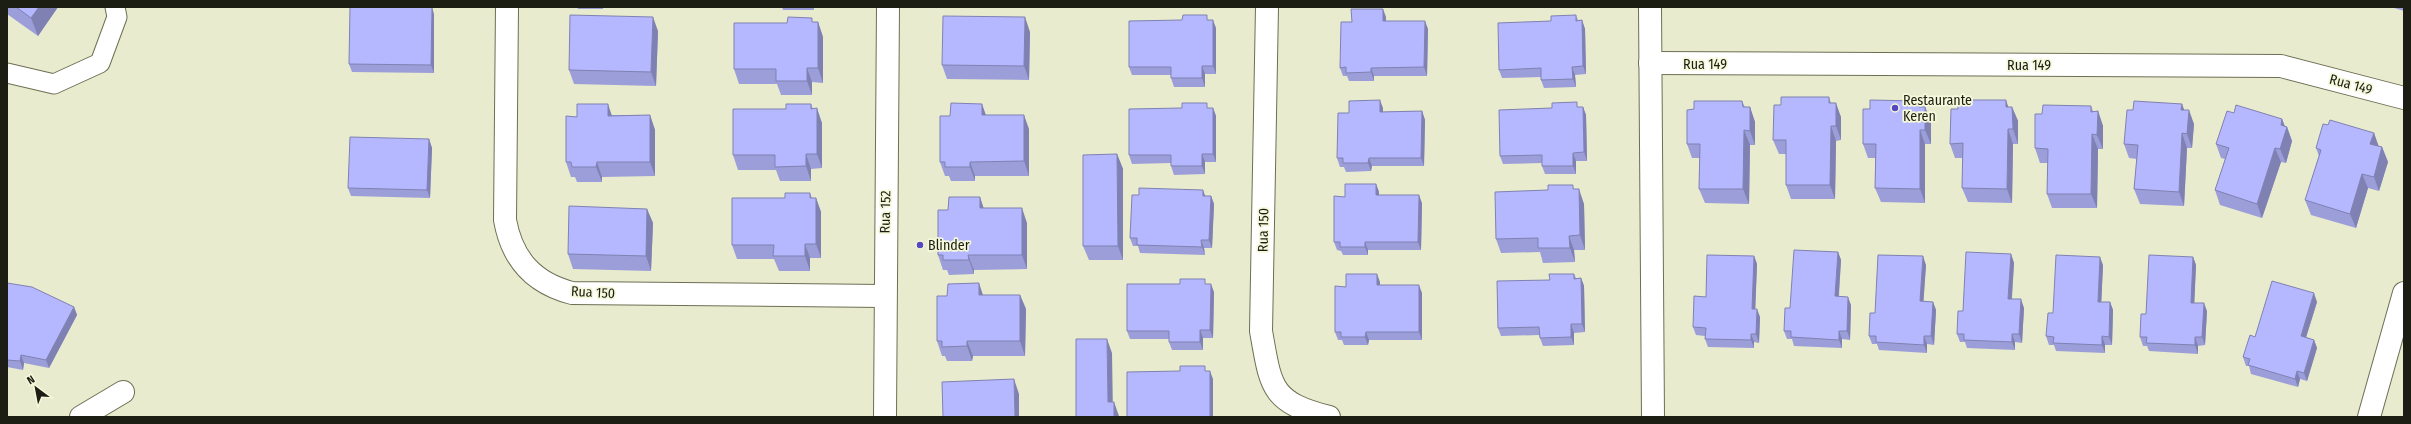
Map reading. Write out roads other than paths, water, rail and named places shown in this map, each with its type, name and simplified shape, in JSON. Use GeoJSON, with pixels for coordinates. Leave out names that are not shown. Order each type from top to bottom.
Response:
{"type":"FeatureCollection","features":[{"type":"Feature","properties":{"kind":"street","name":"Rua 150"},"geometry":{"type":"LineString","coordinates":[[507,7],[505,220],[509,240],[518,257],[541,281],[555,289],[572,293],[884,296]]}},
{"type":"Feature","properties":{"kind":"street","name":"Rua 152"},"geometry":{"type":"LineString","coordinates":[[884,417],[888,7]]}},
{"type":"Feature","properties":{"kind":"street","name":"Rua 150"},"geometry":{"type":"LineString","coordinates":[[1266,7],[1261,331],[1266,360],[1274,388],[1286,400],[1300,409],[1329,417]]}},
{"type":"Feature","properties":{"kind":"street"},"geometry":{"type":"LineString","coordinates":[[1650,7],[1652,417]]}},
{"type":"Feature","properties":{"kind":"street","name":"Rua 149"},"geometry":{"type":"LineString","coordinates":[[1650,63],[2281,66],[2404,98]]}},
{"type":"Feature","properties":{"kind":"street"},"geometry":{"type":"LineString","coordinates":[[2369,417],[2404,293]]}},
{"type":"Feature","properties":{"kind":"street"},"geometry":{"type":"LineString","coordinates":[[81,417],[123,392]]}},
{"type":"Feature","properties":{"kind":"lane"},"geometry":{"type":"LineString","coordinates":[[7,73],[54,84],[100,63],[117,17],[115,7]]}},
{"type":"Feature","properties":{"kind":"place","name":"Restaurante Keren"},"geometry":{"type":"Point","coordinates":[1895,108]}},
{"type":"Feature","properties":{"kind":"place","name":"Blinder"},"geometry":{"type":"Point","coordinates":[920,245]}}]}
